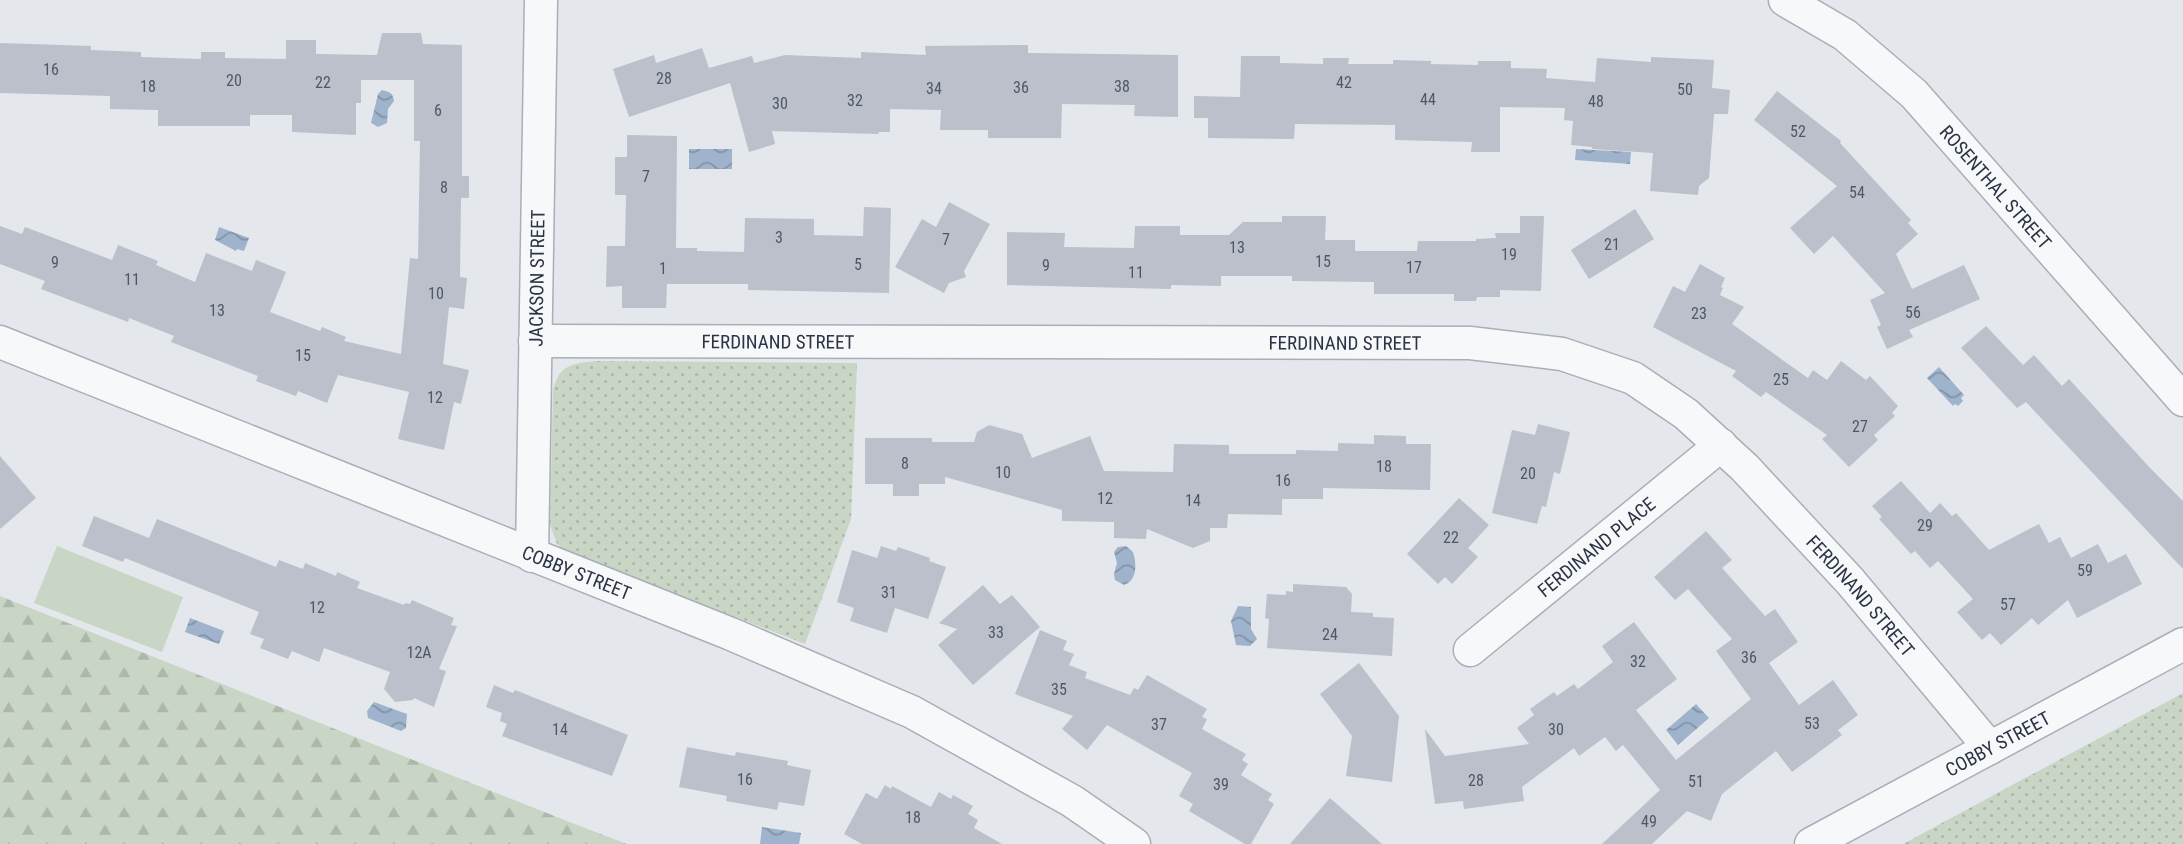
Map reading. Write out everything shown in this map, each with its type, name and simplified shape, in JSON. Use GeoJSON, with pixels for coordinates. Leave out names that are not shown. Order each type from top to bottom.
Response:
{"type":"FeatureCollection","features":[{"type":"Feature","properties":{"kind":"street","name":"JACKSON STREET"},"geometry":{"type":"LineString","coordinates":[[532,556],[541,0]]}},
{"type":"Feature","properties":{"kind":"street","name":"ROSENTHAL STREET"},"geometry":{"type":"LineString","coordinates":[[1785,0],[1845,35],[1914,94],[2183,400]]}},
{"type":"Feature","properties":{"kind":"street","name":"FERDINAND STREET"},"geometry":{"type":"LineString","coordinates":[[536,341],[1469,343],[1562,354],[1633,378],[1686,414],[1721,444],[1850,581],[1990,748]]}},
{"type":"Feature","properties":{"kind":"street","name":"COBBY STREET"},"geometry":{"type":"LineString","coordinates":[[0,342],[731,634],[912,712],[1072,801],[1134,844]]}},
{"type":"Feature","properties":{"kind":"street","name":"FERDINAND PLACE"},"geometry":{"type":"LineString","coordinates":[[1470,650],[1721,444]]}},
{"type":"Feature","properties":{"kind":"street","name":"COBBY STREET"},"geometry":{"type":"LineString","coordinates":[[1811,844],[2183,644]]}},
{"type":"Feature","properties":{"kind":"green space"},"geometry":{"type":"Polygon","coordinates":[[[599,361],[857,363],[851,519],[805,644],[565,551],[557,544],[550,525],[553,390],[564,369],[599,361]]]}},
{"type":"Feature","properties":{"kind":"green space"},"geometry":{"type":"Polygon","coordinates":[[[57,546],[183,597],[162,652],[34,603],[57,546]]]}},
{"type":"Feature","properties":{"kind":"green space"},"geometry":{"type":"Polygon","coordinates":[[[0,596],[572,823],[627,844],[0,844],[0,596]]]}},
{"type":"Feature","properties":{"kind":"green space"},"geometry":{"type":"Polygon","coordinates":[[[2183,693],[2183,844],[1903,844],[2183,693]]]}},
{"type":"Feature","properties":{"kind":"water"},"geometry":{"type":"Polygon","coordinates":[[[382,90],[391,93],[394,101],[388,109],[387,123],[378,127],[371,123],[378,94],[382,90]]]}},
{"type":"Feature","properties":{"kind":"water"},"geometry":{"type":"Polygon","coordinates":[[[689,149],[732,149],[732,169],[689,169],[689,149]]]}},
{"type":"Feature","properties":{"kind":"water"},"geometry":{"type":"Polygon","coordinates":[[[1576,149],[1631,152],[1630,164],[1575,160],[1576,149]]]}},
{"type":"Feature","properties":{"kind":"water"},"geometry":{"type":"Polygon","coordinates":[[[219,227],[249,238],[244,251],[236,251],[215,240],[219,227]]]}},
{"type":"Feature","properties":{"kind":"water"},"geometry":{"type":"Polygon","coordinates":[[[1939,367],[1964,395],[1958,406],[1953,406],[1927,378],[1939,367]]]}},
{"type":"Feature","properties":{"kind":"water"},"geometry":{"type":"Polygon","coordinates":[[[1126,546],[1133,552],[1135,567],[1134,576],[1124,585],[1115,580],[1117,563],[1114,552],[1118,547],[1126,546]]]}},
{"type":"Feature","properties":{"kind":"water"},"geometry":{"type":"Polygon","coordinates":[[[1238,606],[1251,607],[1251,629],[1257,639],[1250,646],[1236,645],[1231,621],[1238,606]]]}},
{"type":"Feature","properties":{"kind":"water"},"geometry":{"type":"Polygon","coordinates":[[[190,618],[224,631],[219,644],[185,632],[190,618]]]}},
{"type":"Feature","properties":{"kind":"water"},"geometry":{"type":"Polygon","coordinates":[[[374,702],[407,714],[406,728],[401,731],[368,718],[367,711],[374,702]]]}},
{"type":"Feature","properties":{"kind":"water"},"geometry":{"type":"Polygon","coordinates":[[[1696,704],[1709,718],[1678,745],[1666,730],[1696,704]]]}},
{"type":"Feature","properties":{"kind":"water"},"geometry":{"type":"Polygon","coordinates":[[[762,827],[801,833],[799,844],[760,844],[762,827]]]}},
{"type":"Feature","properties":{"kind":"building"},"geometry":{"type":"Polygon","coordinates":[[[382,33],[421,33],[423,44],[462,45],[462,176],[469,176],[469,198],[461,198],[460,277],[467,278],[464,309],[449,307],[443,364],[469,370],[461,404],[454,402],[444,450],[398,439],[409,392],[338,375],[327,403],[298,391],[296,396],[256,381],[258,376],[171,342],[174,336],[129,318],[128,322],[41,289],[45,281],[0,264],[0,226],[22,234],[25,227],[112,260],[118,245],[158,261],[156,265],[195,282],[206,253],[252,271],[256,260],[286,272],[270,312],[320,331],[322,327],[346,337],[344,341],[401,354],[410,258],[418,259],[420,141],[414,141],[414,80],[361,80],[361,103],[356,103],[356,135],[292,132],[292,115],[250,115],[250,126],[158,126],[158,110],[110,109],[110,96],[0,93],[0,43],[91,46],[91,50],[141,52],[141,57],[201,59],[201,52],[225,52],[225,58],[286,59],[286,40],[316,40],[316,54],[377,55],[382,33]]]}},
{"type":"Feature","properties":{"kind":"building"},"geometry":{"type":"Polygon","coordinates":[[[1028,45],[1028,53],[1178,55],[1178,117],[1134,116],[1135,105],[1062,104],[1061,138],[988,138],[988,130],[940,130],[941,110],[890,109],[890,132],[878,134],[772,131],[775,144],[749,152],[730,83],[629,117],[613,69],[654,55],[656,63],[702,48],[709,68],[752,56],[754,63],[785,55],[861,58],[861,52],[926,55],[925,46],[1028,45]]]}},
{"type":"Feature","properties":{"kind":"building"},"geometry":{"type":"Polygon","coordinates":[[[1241,56],[1280,56],[1280,63],[1323,64],[1323,58],[1349,58],[1348,64],[1393,64],[1393,60],[1478,65],[1478,61],[1511,61],[1511,68],[1547,69],[1546,78],[1595,82],[1597,58],[1651,62],[1651,57],[1714,60],[1712,88],[1730,90],[1728,114],[1714,114],[1709,178],[1699,186],[1698,195],[1650,191],[1653,153],[1571,145],[1573,121],[1564,120],[1565,108],[1500,107],[1500,152],[1471,152],[1472,142],[1395,140],[1395,125],[1295,124],[1294,139],[1208,138],[1208,118],[1194,118],[1194,96],[1240,97],[1241,56]]]}},
{"type":"Feature","properties":{"kind":"building"},"geometry":{"type":"Polygon","coordinates":[[[1777,91],[1841,141],[1911,220],[1908,223],[1918,234],[1896,254],[1912,289],[1964,265],[1980,299],[1909,330],[1913,337],[1887,349],[1877,327],[1881,325],[1870,300],[1885,293],[1833,236],[1814,254],[1790,228],[1837,186],[1754,120],[1777,91]]]}},
{"type":"Feature","properties":{"kind":"building"},"geometry":{"type":"Polygon","coordinates":[[[627,135],[677,136],[676,248],[744,252],[745,218],[814,219],[814,235],[863,236],[864,207],[891,208],[889,293],[748,290],[748,284],[667,284],[666,308],[622,308],[622,286],[606,287],[607,246],[625,246],[626,195],[615,195],[615,157],[627,157],[627,135]]]}},
{"type":"Feature","properties":{"kind":"building"},"geometry":{"type":"Polygon","coordinates":[[[949,202],[990,224],[964,271],[966,277],[949,283],[944,293],[895,267],[922,219],[936,227],[949,202]]]}},
{"type":"Feature","properties":{"kind":"building"},"geometry":{"type":"Polygon","coordinates":[[[1635,209],[1654,239],[1589,279],[1571,250],[1635,209]]]}},
{"type":"Feature","properties":{"kind":"building"},"geometry":{"type":"Polygon","coordinates":[[[1282,216],[1326,216],[1325,240],[1355,240],[1355,251],[1417,251],[1418,241],[1476,241],[1496,238],[1495,233],[1520,233],[1520,216],[1544,216],[1541,291],[1500,290],[1500,297],[1454,301],[1454,294],[1374,294],[1374,282],[1292,281],[1292,276],[1221,276],[1221,286],[1171,285],[1171,289],[1007,285],[1007,232],[1065,233],[1064,247],[1134,248],[1135,226],[1180,226],[1180,235],[1229,235],[1243,222],[1282,222],[1282,216]]]}},
{"type":"Feature","properties":{"kind":"building"},"geometry":{"type":"Polygon","coordinates":[[[1700,264],[1725,278],[1720,295],[1744,307],[1732,324],[1808,378],[1813,370],[1827,380],[1841,361],[1866,380],[1870,376],[1898,406],[1892,413],[1895,416],[1874,435],[1878,440],[1849,467],[1822,439],[1827,435],[1766,392],[1761,397],[1732,376],[1736,371],[1653,327],[1673,286],[1685,292],[1700,264]]]}},
{"type":"Feature","properties":{"kind":"building"},"geometry":{"type":"Polygon","coordinates":[[[1986,326],[2023,365],[2034,355],[2062,386],[2069,379],[2183,501],[2183,569],[2026,402],[2017,408],[1961,348],[1986,326]]]}},
{"type":"Feature","properties":{"kind":"building"},"geometry":{"type":"Polygon","coordinates":[[[1538,424],[1570,432],[1560,474],[1554,472],[1546,507],[1542,506],[1537,524],[1492,513],[1512,430],[1535,435],[1538,424]]]}},
{"type":"Feature","properties":{"kind":"building"},"geometry":{"type":"Polygon","coordinates":[[[989,425],[1022,434],[1032,458],[1090,436],[1104,471],[1173,472],[1174,444],[1229,445],[1229,454],[1296,454],[1296,450],[1338,451],[1338,443],[1374,444],[1374,435],[1406,436],[1406,444],[1431,444],[1430,490],[1323,488],[1323,499],[1282,499],[1282,515],[1228,514],[1227,528],[1210,528],[1210,541],[1193,548],[1147,529],[1146,539],[1114,538],[1114,522],[1062,521],[1062,510],[945,477],[945,484],[919,484],[919,496],[893,496],[893,484],[865,484],[865,438],[932,438],[932,442],[974,442],[977,432],[989,425]]]}},
{"type":"Feature","properties":{"kind":"building"},"geometry":{"type":"Polygon","coordinates":[[[0,456],[36,498],[0,529],[0,456]]]}},
{"type":"Feature","properties":{"kind":"building"},"geometry":{"type":"Polygon","coordinates":[[[1901,481],[1930,513],[1940,503],[1952,516],[1956,513],[1989,550],[2039,524],[2049,543],[2060,537],[2071,558],[2098,544],[2108,563],[2126,554],[2142,584],[2077,618],[2068,600],[2038,625],[2032,618],[2001,645],[1990,633],[1982,640],[1957,612],[1973,599],[1938,561],[1930,568],[1915,551],[1911,554],[1879,519],[1882,517],[1872,506],[1901,481]]]}},
{"type":"Feature","properties":{"kind":"building"},"geometry":{"type":"Polygon","coordinates":[[[1459,498],[1489,525],[1468,548],[1478,557],[1452,584],[1445,577],[1438,584],[1407,554],[1459,498]]]}},
{"type":"Feature","properties":{"kind":"building"},"geometry":{"type":"Polygon","coordinates":[[[94,516],[149,538],[157,519],[276,567],[279,560],[303,569],[305,563],[336,576],[337,572],[360,582],[357,588],[404,605],[410,604],[412,600],[454,618],[451,625],[457,626],[439,669],[446,671],[434,707],[414,698],[395,702],[384,689],[390,672],[324,648],[319,662],[292,651],[288,659],[260,648],[264,639],[250,634],[259,612],[125,558],[123,562],[82,546],[94,516]]]}},
{"type":"Feature","properties":{"kind":"building"},"geometry":{"type":"Polygon","coordinates":[[[1706,531],[1732,560],[1722,568],[1765,616],[1775,609],[1798,642],[1769,663],[1799,705],[1833,680],[1858,715],[1838,730],[1842,735],[1792,772],[1776,751],[1722,794],[1711,821],[1687,811],[1652,844],[1602,844],[1660,790],[1623,745],[1616,751],[1605,737],[1579,756],[1574,748],[1522,787],[1524,801],[1464,809],[1463,801],[1435,804],[1425,729],[1445,756],[1529,744],[1517,728],[1534,715],[1530,709],[1554,692],[1557,696],[1574,684],[1578,689],[1613,662],[1602,646],[1634,622],[1677,679],[1636,710],[1676,760],[1751,699],[1716,651],[1732,639],[1688,589],[1675,600],[1654,577],[1706,531]]]}},
{"type":"Feature","properties":{"kind":"building"},"geometry":{"type":"Polygon","coordinates":[[[881,546],[896,551],[898,547],[930,558],[929,561],[946,567],[928,619],[895,608],[887,633],[850,621],[854,608],[837,602],[852,550],[877,558],[881,546]]]}},
{"type":"Feature","properties":{"kind":"building"},"geometry":{"type":"Polygon","coordinates":[[[1293,584],[1346,587],[1352,594],[1351,612],[1394,618],[1392,656],[1267,648],[1267,594],[1286,595],[1286,591],[1293,592],[1293,584]]]}},
{"type":"Feature","properties":{"kind":"building"},"geometry":{"type":"Polygon","coordinates":[[[983,585],[1000,604],[1012,595],[1040,627],[973,685],[938,645],[957,629],[939,623],[983,585]]]}},
{"type":"Feature","properties":{"kind":"building"},"geometry":{"type":"Polygon","coordinates":[[[1040,630],[1067,641],[1063,650],[1074,654],[1069,665],[1087,672],[1085,678],[1130,695],[1134,688],[1138,690],[1147,675],[1207,709],[1202,717],[1207,719],[1202,729],[1246,754],[1242,760],[1248,764],[1241,775],[1272,794],[1268,800],[1274,804],[1251,844],[1245,844],[1189,811],[1193,804],[1179,796],[1192,773],[1107,725],[1087,750],[1062,729],[1073,716],[1015,694],[1040,630]]]}},
{"type":"Feature","properties":{"kind":"building"},"geometry":{"type":"Polygon","coordinates":[[[1359,663],[1399,716],[1392,782],[1346,776],[1352,736],[1320,694],[1359,663]]]}},
{"type":"Feature","properties":{"kind":"building"},"geometry":{"type":"Polygon","coordinates":[[[494,685],[513,693],[515,690],[628,735],[612,776],[502,736],[507,724],[500,721],[502,713],[486,707],[494,685]]]}},
{"type":"Feature","properties":{"kind":"building"},"geometry":{"type":"Polygon","coordinates":[[[687,747],[735,756],[736,752],[788,761],[787,765],[811,770],[804,806],[779,802],[777,810],[726,801],[727,796],[679,787],[687,747]]]}},
{"type":"Feature","properties":{"kind":"building"},"geometry":{"type":"Polygon","coordinates":[[[885,785],[891,789],[892,786],[931,807],[939,792],[951,799],[953,795],[973,806],[968,814],[978,820],[974,828],[1002,844],[862,844],[844,834],[866,793],[877,799],[885,785]]]}},
{"type":"Feature","properties":{"kind":"building"},"geometry":{"type":"Polygon","coordinates":[[[1330,798],[1382,844],[1290,844],[1330,798]]]}}]}
